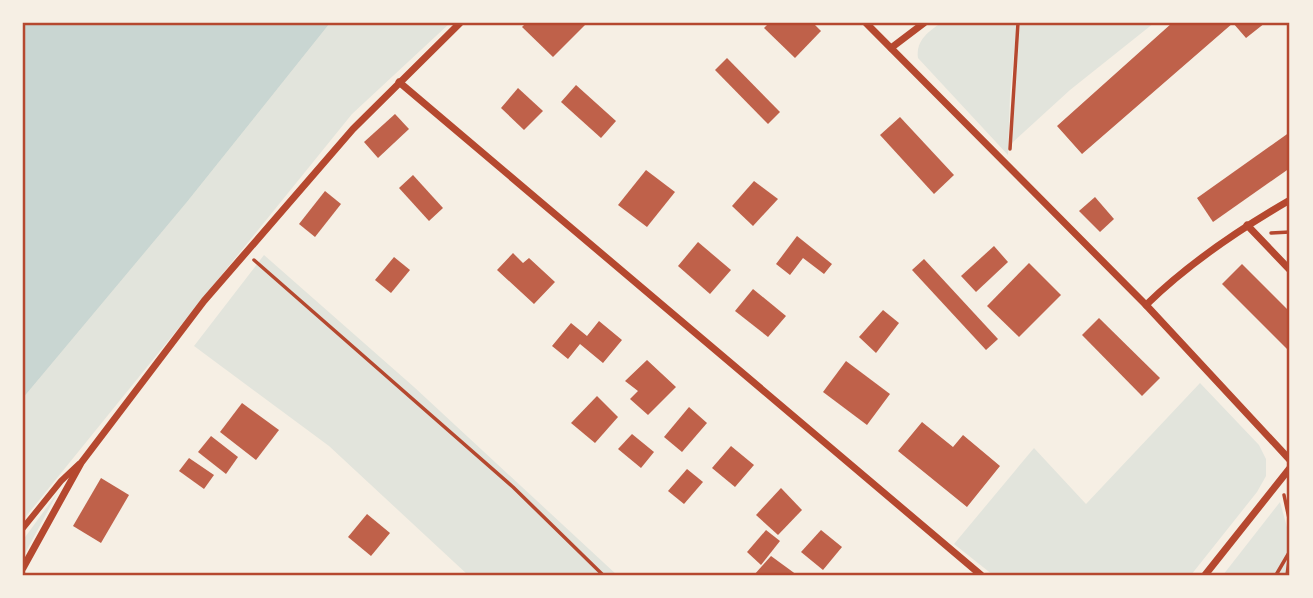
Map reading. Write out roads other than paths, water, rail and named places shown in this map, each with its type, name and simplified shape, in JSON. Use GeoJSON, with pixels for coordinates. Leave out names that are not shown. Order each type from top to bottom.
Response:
{"type":"FeatureCollection","features":[{"type":"Feature","properties":{"kind":"street"},"geometry":{"type":"LineString","coordinates":[[23,568],[80,463],[204,301],[353,129],[460,23]]}},
{"type":"Feature","properties":{"kind":"street"},"geometry":{"type":"LineString","coordinates":[[866,23],[1146,305],[1290,460]]}},
{"type":"Feature","properties":{"kind":"street"},"geometry":{"type":"LineString","coordinates":[[891,48],[924,23]]}},
{"type":"Feature","properties":{"kind":"street"},"geometry":{"type":"LineString","coordinates":[[399,82],[981,575]]}},
{"type":"Feature","properties":{"kind":"street"},"geometry":{"type":"LineString","coordinates":[[1146,305],[1191,265],[1247,225],[1290,201]]}},
{"type":"Feature","properties":{"kind":"street"},"geometry":{"type":"LineString","coordinates":[[1247,225],[1290,270]]}},
{"type":"Feature","properties":{"kind":"street"},"geometry":{"type":"LineString","coordinates":[[23,528],[61,481],[80,463]]}},
{"type":"Feature","properties":{"kind":"street"},"geometry":{"type":"LineString","coordinates":[[1205,575],[1290,468]]}}]}
